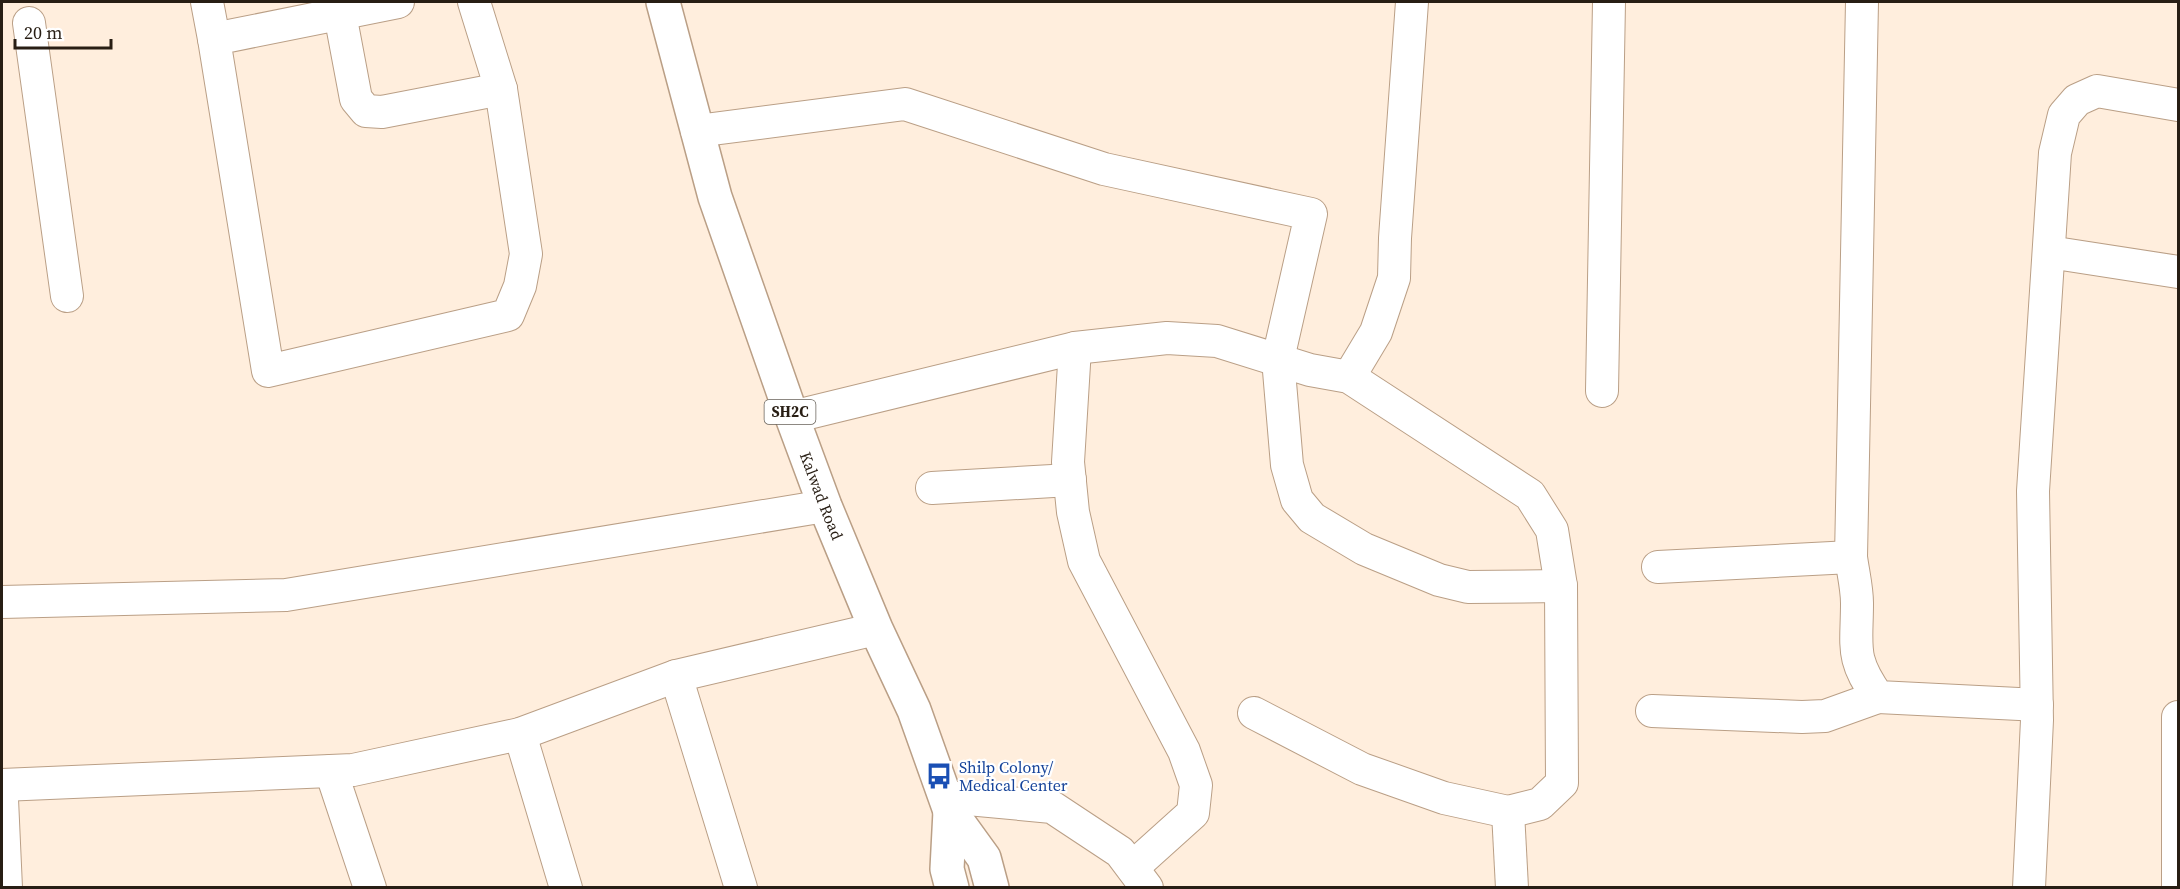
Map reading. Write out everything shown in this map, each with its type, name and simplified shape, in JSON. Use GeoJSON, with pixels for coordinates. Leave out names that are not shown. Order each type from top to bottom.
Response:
{"type":"FeatureCollection","features":[{"type":"Feature","properties":{"kind":"main road","name":"Kalwad Road"},"geometry":{"type":"LineString","coordinates":[[663,2],[716,197],[825,506],[876,629],[914,710],[948,804],[984,858],[992,888]]}},
{"type":"Feature","properties":{"kind":"main road","name":"Kalwad Road"},"geometry":{"type":"LineString","coordinates":[[948,804],[948,869],[952,888]]}},
{"type":"Feature","properties":{"kind":"street"},"geometry":{"type":"LineString","coordinates":[[207,2],[268,371],[508,315],[520,286],[525,254],[501,89],[474,2]]}},
{"type":"Feature","properties":{"kind":"street"},"geometry":{"type":"LineString","coordinates":[[214,39],[398,2]]}},
{"type":"Feature","properties":{"kind":"street"},"geometry":{"type":"LineString","coordinates":[[1349,377],[1376,332],[1394,278],[1412,2]]}},
{"type":"Feature","properties":{"kind":"street"},"geometry":{"type":"LineString","coordinates":[[1602,391],[1609,2]]}},
{"type":"Feature","properties":{"kind":"street"},"geometry":{"type":"LineString","coordinates":[[1862,2],[1851,556],[1857,601],[1856,652],[1863,676],[1878,697]]}},
{"type":"Feature","properties":{"kind":"street"},"geometry":{"type":"LineString","coordinates":[[340,14],[356,99],[366,111],[382,112],[501,89]]}},
{"type":"Feature","properties":{"kind":"street"},"geometry":{"type":"LineString","coordinates":[[19,16],[67,296]]}},
{"type":"Feature","properties":{"kind":"street"},"geometry":{"type":"LineString","coordinates":[[2029,888],[2037,705],[2033,491],[2055,153],[2064,115],[2077,100],[2097,91],[2178,105]]}},
{"type":"Feature","properties":{"kind":"street"},"geometry":{"type":"LineString","coordinates":[[697,131],[905,104],[1104,169],[1311,214],[1278,359],[1287,465],[1297,500],[1312,518],[1364,549],[1439,580],[1468,587],[1562,586]]}},
{"type":"Feature","properties":{"kind":"street"},"geometry":{"type":"LineString","coordinates":[[2049,252],[2178,272]]}},
{"type":"Feature","properties":{"kind":"street"},"geometry":{"type":"LineString","coordinates":[[792,417],[1075,348],[1167,338],[1217,341],[1310,370],[1349,377],[1530,495],[1552,530],[1562,586],[1562,783],[1540,804],[1508,812],[1444,798],[1362,769],[1254,713]]}},
{"type":"Feature","properties":{"kind":"street"},"geometry":{"type":"LineString","coordinates":[[948,804],[1052,807],[1120,852],[1140,877],[1193,813],[1196,785],[1184,751],[1084,561],[1073,512],[1068,462],[1075,348]]}},
{"type":"Feature","properties":{"kind":"street"},"geometry":{"type":"LineString","coordinates":[[932,488],[1070,480]]}},
{"type":"Feature","properties":{"kind":"street"},"geometry":{"type":"LineString","coordinates":[[2,602],[286,595],[825,506]]}},
{"type":"Feature","properties":{"kind":"street"},"geometry":{"type":"LineString","coordinates":[[1658,567],[1851,556]]}},
{"type":"Feature","properties":{"kind":"street"},"geometry":{"type":"LineString","coordinates":[[2,785],[353,770],[520,734],[676,676],[876,629]]}},
{"type":"Feature","properties":{"kind":"street"},"geometry":{"type":"LineString","coordinates":[[676,676],[741,888]]}},
{"type":"Feature","properties":{"kind":"street"},"geometry":{"type":"LineString","coordinates":[[1652,711],[1825,716],[1878,697],[2037,705]]}},
{"type":"Feature","properties":{"kind":"street"},"geometry":{"type":"LineString","coordinates":[[2178,717],[2178,888]]}},
{"type":"Feature","properties":{"kind":"street"},"geometry":{"type":"LineString","coordinates":[[520,734],[566,888]]}},
{"type":"Feature","properties":{"kind":"street"},"geometry":{"type":"LineString","coordinates":[[331,771],[370,888]]}},
{"type":"Feature","properties":{"kind":"street"},"geometry":{"type":"LineString","coordinates":[[2,799],[6,888]]}},
{"type":"Feature","properties":{"kind":"street"},"geometry":{"type":"LineString","coordinates":[[1508,812],[1512,888]]}},
{"type":"Feature","properties":{"kind":"place","name":"Shilp Colony/ Medical Center"},"geometry":{"type":"Point","coordinates":[939,776]}}]}
